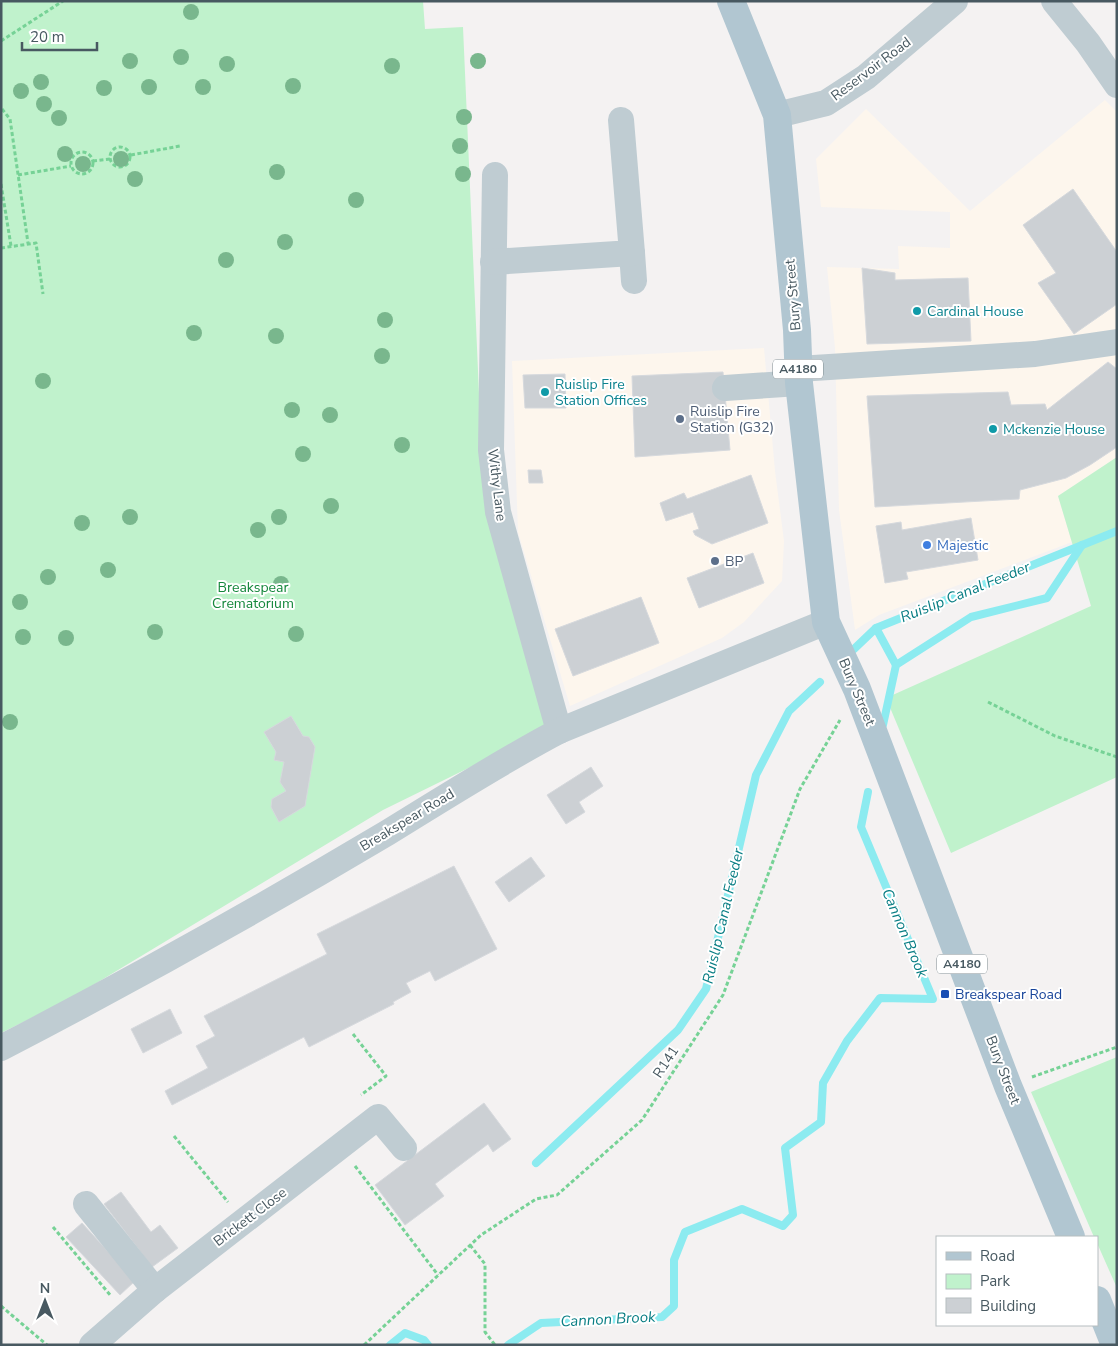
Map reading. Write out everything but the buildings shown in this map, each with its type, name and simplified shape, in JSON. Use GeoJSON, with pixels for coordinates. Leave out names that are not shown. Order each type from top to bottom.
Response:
{"type":"FeatureCollection","features":[{"type":"Feature","properties":{"kind":"main road","name":"A4180"},"geometry":{"type":"LineString","coordinates":[[731,1],[776,115]]}},
{"type":"Feature","properties":{"kind":"main road","name":"Bury Street"},"geometry":{"type":"LineString","coordinates":[[776,115],[796,330],[798,376],[826,622],[858,689],[1008,1086],[1071,1236]]}},
{"type":"Feature","properties":{"kind":"main road"},"geometry":{"type":"LineString","coordinates":[[1098,1302],[1115,1345]]}},
{"type":"Feature","properties":{"kind":"street","name":"Reservoir Road"},"geometry":{"type":"LineString","coordinates":[[776,115],[826,103],[866,77],[955,1]]}},
{"type":"Feature","properties":{"kind":"street"},"geometry":{"type":"LineString","coordinates":[[1054,1],[1088,43],[1117,85]]}},
{"type":"Feature","properties":{"kind":"street"},"geometry":{"type":"LineString","coordinates":[[621,120],[634,281]]}},
{"type":"Feature","properties":{"kind":"street","name":"Withy Lane"},"geometry":{"type":"LineString","coordinates":[[495,175],[491,450],[498,512],[559,731]]}},
{"type":"Feature","properties":{"kind":"street"},"geometry":{"type":"LineString","coordinates":[[494,262],[632,253]]}},
{"type":"Feature","properties":{"kind":"street"},"geometry":{"type":"LineString","coordinates":[[725,388],[798,376],[1035,354],[1117,342]]}},
{"type":"Feature","properties":{"kind":"street","name":"Breakspear Road"},"geometry":{"type":"LineString","coordinates":[[1,1048],[118,986],[386,833],[517,752],[559,731],[826,622]]}},
{"type":"Feature","properties":{"kind":"street","name":"Brickett Close"},"geometry":{"type":"LineString","coordinates":[[92,1345],[155,1290],[341,1148],[378,1117],[404,1148]]}},
{"type":"Feature","properties":{"kind":"street"},"geometry":{"type":"LineString","coordinates":[[86,1204],[155,1290]]}},
{"type":"Feature","properties":{"kind":"path"},"geometry":{"type":"LineString","coordinates":[[1,41],[63,1]]}},
{"type":"Feature","properties":{"kind":"path"},"geometry":{"type":"LineString","coordinates":[[1,109],[10,119],[28,244]]}},
{"type":"Feature","properties":{"kind":"path"},"geometry":{"type":"LineString","coordinates":[[119,146],[128,149],[131,155],[127,165],[120,167],[114,165],[110,158],[113,149],[119,146]]}},
{"type":"Feature","properties":{"kind":"path"},"geometry":{"type":"LineString","coordinates":[[131,155],[180,146]]}},
{"type":"Feature","properties":{"kind":"path"},"geometry":{"type":"LineString","coordinates":[[80,152],[90,155],[93,161],[89,172],[82,175],[75,172],[71,166],[74,156],[80,152]]}},
{"type":"Feature","properties":{"kind":"path"},"geometry":{"type":"LineString","coordinates":[[93,161],[110,158]]}},
{"type":"Feature","properties":{"kind":"path"},"geometry":{"type":"LineString","coordinates":[[18,175],[71,166]]}},
{"type":"Feature","properties":{"kind":"path"},"geometry":{"type":"LineString","coordinates":[[1,184],[11,246]]}},
{"type":"Feature","properties":{"kind":"path"},"geometry":{"type":"LineString","coordinates":[[1,248],[36,243],[43,294]]}},
{"type":"Feature","properties":{"kind":"path","name":"R141"},"geometry":{"type":"LineString","coordinates":[[364,1345],[480,1235],[536,1199],[556,1195],[642,1120],[723,995],[800,790],[858,689]]}},
{"type":"Feature","properties":{"kind":"path"},"geometry":{"type":"LineString","coordinates":[[988,702],[1055,736],[1117,758]]}},
{"type":"Feature","properties":{"kind":"path"},"geometry":{"type":"LineString","coordinates":[[353,1034],[386,1076],[361,1096]]}},
{"type":"Feature","properties":{"kind":"path"},"geometry":{"type":"LineString","coordinates":[[1008,1086],[1117,1047]]}},
{"type":"Feature","properties":{"kind":"path"},"geometry":{"type":"LineString","coordinates":[[174,1136],[244,1222]]}},
{"type":"Feature","properties":{"kind":"path"},"geometry":{"type":"LineString","coordinates":[[341,1148],[438,1276]]}},
{"type":"Feature","properties":{"kind":"path"},"geometry":{"type":"LineString","coordinates":[[53,1227],[126,1314]]}},
{"type":"Feature","properties":{"kind":"path"},"geometry":{"type":"LineString","coordinates":[[470,1245],[486,1264],[485,1332],[495,1345]]}},
{"type":"Feature","properties":{"kind":"path"},"geometry":{"type":"LineString","coordinates":[[1,1306],[47,1345]]}},
{"type":"Feature","properties":{"kind":"shaded area"},"geometry":{"type":"Polygon","coordinates":[[[1105,100],[1117,112],[1117,457],[1058,496],[1072,542],[879,615],[855,630],[839,510],[835,348],[827,267],[899,269],[898,246],[950,248],[950,212],[821,207],[816,159],[866,109],[970,211],[1105,100]]]}},
{"type":"Feature","properties":{"kind":"shaded area"},"geometry":{"type":"Polygon","coordinates":[[[764,348],[775,471],[784,541],[782,581],[744,622],[722,638],[570,706],[518,532],[512,361],[764,348]]]}},
{"type":"Feature","properties":{"kind":"green space","name":"Breakspear Crematorium"},"geometry":{"type":"Polygon","coordinates":[[[1,1],[423,1],[425,29],[463,27],[483,485],[550,728],[383,810],[70,999],[1,1033],[1,1]]]}},
{"type":"Feature","properties":{"kind":"green space"},"geometry":{"type":"Polygon","coordinates":[[[1117,457],[1117,777],[951,853],[886,698],[1091,606],[1058,496],[1117,457]]]}},
{"type":"Feature","properties":{"kind":"green space"},"geometry":{"type":"Polygon","coordinates":[[[1117,1057],[1117,1288],[1098,1245],[1098,1236],[1094,1236],[1031,1092],[1117,1057]]]}},
{"type":"Feature","properties":{"kind":"waterway","name":"Ruislip Canal Feeder"},"geometry":{"type":"LineString","coordinates":[[854,649],[876,628],[1117,531]]}},
{"type":"Feature","properties":{"kind":"waterway","name":"Cannon Brook"},"geometry":{"type":"LineString","coordinates":[[883,725],[896,665],[971,617],[1047,598],[1082,545]]}},
{"type":"Feature","properties":{"kind":"waterway"},"geometry":{"type":"LineString","coordinates":[[876,628],[896,665]]}},
{"type":"Feature","properties":{"kind":"waterway","name":"Ruislip Canal Feeder"},"geometry":{"type":"LineString","coordinates":[[536,1163],[678,1030],[706,989],[756,775],[789,711],[820,682]]}},
{"type":"Feature","properties":{"kind":"waterway","name":"Cannon Brook"},"geometry":{"type":"LineString","coordinates":[[508,1345],[541,1323],[662,1317],[674,1306],[674,1260],[685,1232],[742,1209],[783,1226],[793,1215],[785,1148],[821,1122],[823,1083],[847,1041],[880,998],[933,999],[861,827],[868,792]]}},
{"type":"Feature","properties":{"kind":"waterway","name":"Cannon Brook"},"geometry":{"type":"LineString","coordinates":[[390,1345],[405,1333],[424,1340],[428,1345]]}},
{"type":"Feature","properties":{"kind":"place","name":"Cardinal House"},"geometry":{"type":"Point","coordinates":[917,311]}},
{"type":"Feature","properties":{"kind":"place","name":"Ruislip Fire Station Offices"},"geometry":{"type":"Point","coordinates":[545,392]}},
{"type":"Feature","properties":{"kind":"place","name":"Ruislip Fire Station (G32)"},"geometry":{"type":"Point","coordinates":[680,419]}},
{"type":"Feature","properties":{"kind":"place","name":"Mckenzie House"},"geometry":{"type":"Point","coordinates":[993,429]}},
{"type":"Feature","properties":{"kind":"place","name":"Majestic"},"geometry":{"type":"Point","coordinates":[927,545]}},
{"type":"Feature","properties":{"kind":"place","name":"BP"},"geometry":{"type":"Point","coordinates":[715,561]}},
{"type":"Feature","properties":{"kind":"place","name":"Breakspear Road"},"geometry":{"type":"Point","coordinates":[945,994]}}]}
